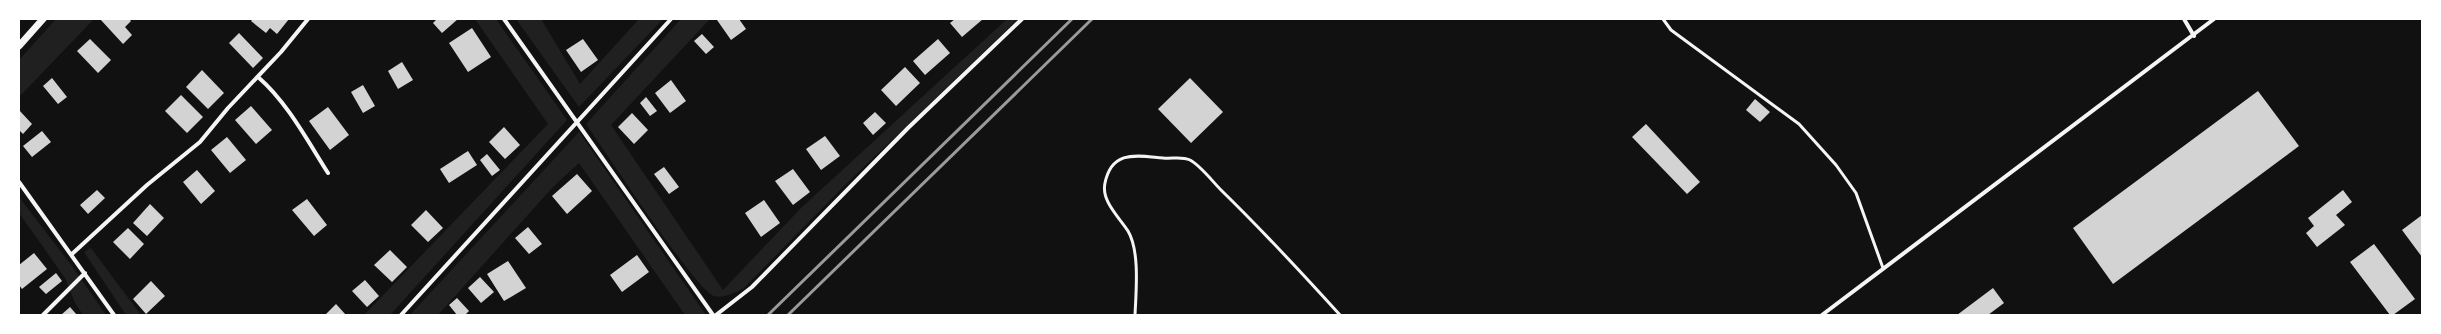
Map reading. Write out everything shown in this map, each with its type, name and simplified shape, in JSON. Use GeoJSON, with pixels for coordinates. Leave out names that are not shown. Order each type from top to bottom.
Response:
{"type":"FeatureCollection","features":[{"type":"Feature","properties":{"kind":"street"},"geometry":{"type":"LineString","coordinates":[[19,46],[43,19]]}},
{"type":"Feature","properties":{"kind":"street"},"geometry":{"type":"LineString","coordinates":[[72,254],[147,185],[200,142],[308,19]]}},
{"type":"Feature","properties":{"kind":"street"},"geometry":{"type":"LineString","coordinates":[[504,19],[715,315],[752,287],[908,128],[1022,19]]}},
{"type":"Feature","properties":{"kind":"street"},"geometry":{"type":"LineString","coordinates":[[402,315],[494,212],[578,124],[671,19]]}},
{"type":"Feature","properties":{"kind":"street"},"geometry":{"type":"LineString","coordinates":[[2184,19],[2194,36]]}},
{"type":"Feature","properties":{"kind":"street"},"geometry":{"type":"LineString","coordinates":[[1822,315],[2194,36],[2214,19]]}},
{"type":"Feature","properties":{"kind":"street"},"geometry":{"type":"LineString","coordinates":[[258,77],[267,84],[292,117],[328,173]]}},
{"type":"Feature","properties":{"kind":"street"},"geometry":{"type":"LineString","coordinates":[[19,182],[72,254],[114,315]]}},
{"type":"Feature","properties":{"kind":"street"},"geometry":{"type":"LineString","coordinates":[[43,315],[85,273]]}},
{"type":"Feature","properties":{"kind":"lane"},"geometry":{"type":"LineString","coordinates":[[1663,19],[1671,30],[1799,124],[1836,165],[1856,193],[1883,268]]}},
{"type":"Feature","properties":{"kind":"lane"},"geometry":{"type":"LineString","coordinates":[[1135,315],[1136,283],[1134,247],[1129,232],[1108,203],[1105,185],[1109,171],[1120,160],[1133,155],[1164,158],[1180,157],[1191,161],[1236,205],[1340,315]]}},
{"type":"Feature","properties":{"kind":"shaded area"},"geometry":{"type":"Polygon","coordinates":[[[56,19],[94,19],[21,95],[19,92],[19,60],[56,19]]]}},
{"type":"Feature","properties":{"kind":"shaded area"},"geometry":{"type":"Polygon","coordinates":[[[475,19],[496,19],[567,120],[390,315],[364,315],[548,124],[475,19]]]}},
{"type":"Feature","properties":{"kind":"shaded area"},"geometry":{"type":"Polygon","coordinates":[[[516,19],[541,19],[580,84],[639,19],[663,19],[579,107],[516,19]]]}},
{"type":"Feature","properties":{"kind":"shaded area"},"geometry":{"type":"Polygon","coordinates":[[[681,19],[710,19],[611,125],[723,290],[802,207],[1007,19],[1018,19],[844,186],[743,289],[729,295],[718,297],[714,296],[704,288],[689,271],[650,218],[586,124],[681,19]]]}},
{"type":"Feature","properties":{"kind":"shaded area"},"geometry":{"type":"Polygon","coordinates":[[[579,132],[706,315],[685,315],[579,163],[553,187],[438,315],[410,315],[579,132]]]}},
{"type":"Feature","properties":{"kind":"shaded area"},"geometry":{"type":"Polygon","coordinates":[[[19,197],[72,266],[106,315],[83,315],[75,303],[65,278],[19,213],[19,197]]]}},
{"type":"Feature","properties":{"kind":"shaded area"},"geometry":{"type":"Polygon","coordinates":[[[91,248],[141,315],[126,315],[84,252],[91,248]]]}},
{"type":"Feature","properties":{"kind":"building"},"geometry":{"type":"Polygon","coordinates":[[[100,19],[129,19],[131,21],[125,27],[132,35],[123,44],[100,19]]]}},
{"type":"Feature","properties":{"kind":"building"},"geometry":{"type":"Polygon","coordinates":[[[253,19],[289,19],[277,34],[270,28],[266,33],[251,21],[253,19]]]}},
{"type":"Feature","properties":{"kind":"building"},"geometry":{"type":"Polygon","coordinates":[[[437,19],[458,19],[442,33],[433,23],[437,19]]]}},
{"type":"Feature","properties":{"kind":"building"},"geometry":{"type":"Polygon","coordinates":[[[739,19],[746,29],[731,40],[717,20],[739,19]]]}},
{"type":"Feature","properties":{"kind":"building"},"geometry":{"type":"Polygon","coordinates":[[[955,19],[983,19],[962,37],[950,23],[955,19]]]}},
{"type":"Feature","properties":{"kind":"building"},"geometry":{"type":"Polygon","coordinates":[[[472,28],[491,57],[468,72],[449,43],[472,28]]]}},
{"type":"Feature","properties":{"kind":"building"},"geometry":{"type":"Polygon","coordinates":[[[239,33],[263,58],[253,68],[229,43],[239,33]]]}},
{"type":"Feature","properties":{"kind":"building"},"geometry":{"type":"Polygon","coordinates":[[[702,34],[714,47],[706,54],[694,41],[702,34]]]}},
{"type":"Feature","properties":{"kind":"building"},"geometry":{"type":"Polygon","coordinates":[[[90,39],[111,60],[98,73],[77,51],[90,39]]]}},
{"type":"Feature","properties":{"kind":"building"},"geometry":{"type":"Polygon","coordinates":[[[583,39],[598,60],[581,72],[566,50],[583,39]]]}},
{"type":"Feature","properties":{"kind":"building"},"geometry":{"type":"Polygon","coordinates":[[[938,39],[950,53],[925,75],[913,61],[938,39]]]}},
{"type":"Feature","properties":{"kind":"building"},"geometry":{"type":"Polygon","coordinates":[[[402,62],[413,80],[398,89],[388,71],[402,62]]]}},
{"type":"Feature","properties":{"kind":"building"},"geometry":{"type":"Polygon","coordinates":[[[905,67],[920,83],[896,106],[881,90],[905,67]]]}},
{"type":"Feature","properties":{"kind":"building"},"geometry":{"type":"Polygon","coordinates":[[[202,70],[224,93],[208,109],[186,87],[202,70]]]}},
{"type":"Feature","properties":{"kind":"building"},"geometry":{"type":"Polygon","coordinates":[[[52,78],[67,97],[58,104],[43,86],[52,78]]]}},
{"type":"Feature","properties":{"kind":"building"},"geometry":{"type":"Polygon","coordinates":[[[1190,78],[1223,112],[1191,143],[1158,109],[1190,78]]]}},
{"type":"Feature","properties":{"kind":"building"},"geometry":{"type":"Polygon","coordinates":[[[671,80],[686,101],[670,113],[655,93],[671,80]]]}},
{"type":"Feature","properties":{"kind":"building"},"geometry":{"type":"Polygon","coordinates":[[[363,85],[375,106],[363,113],[351,92],[363,85]]]}},
{"type":"Feature","properties":{"kind":"building"},"geometry":{"type":"Polygon","coordinates":[[[2258,91],[2299,146],[2113,284],[2073,228],[2258,91]]]}},
{"type":"Feature","properties":{"kind":"building"},"geometry":{"type":"Polygon","coordinates":[[[181,95],[203,117],[187,133],[165,111],[181,95]]]}},
{"type":"Feature","properties":{"kind":"building"},"geometry":{"type":"Polygon","coordinates":[[[646,97],[657,111],[650,116],[640,103],[646,97]]]}},
{"type":"Feature","properties":{"kind":"building"},"geometry":{"type":"Polygon","coordinates":[[[1755,99],[1770,112],[1760,122],[1746,110],[1755,99]]]}},
{"type":"Feature","properties":{"kind":"building"},"geometry":{"type":"Polygon","coordinates":[[[251,106],[272,130],[256,144],[235,120],[251,106]]]}},
{"type":"Feature","properties":{"kind":"building"},"geometry":{"type":"Polygon","coordinates":[[[328,107],[349,135],[330,150],[309,121],[328,107]]]}},
{"type":"Feature","properties":{"kind":"building"},"geometry":{"type":"Polygon","coordinates":[[[19,110],[32,124],[23,134],[19,130],[19,110]]]}},
{"type":"Feature","properties":{"kind":"building"},"geometry":{"type":"Polygon","coordinates":[[[875,112],[886,123],[873,135],[863,123],[875,112]]]}},
{"type":"Feature","properties":{"kind":"building"},"geometry":{"type":"Polygon","coordinates":[[[632,113],[648,130],[634,144],[618,127],[632,113]]]}},
{"type":"Feature","properties":{"kind":"building"},"geometry":{"type":"Polygon","coordinates":[[[1646,124],[1700,182],[1687,194],[1632,137],[1646,124]]]}},
{"type":"Feature","properties":{"kind":"building"},"geometry":{"type":"Polygon","coordinates":[[[504,127],[520,145],[505,159],[489,142],[504,127]]]}},
{"type":"Feature","properties":{"kind":"building"},"geometry":{"type":"Polygon","coordinates":[[[42,131],[51,142],[32,157],[23,146],[42,131]]]}},
{"type":"Feature","properties":{"kind":"building"},"geometry":{"type":"Polygon","coordinates":[[[825,136],[840,156],[821,170],[806,149],[825,136]]]}},
{"type":"Feature","properties":{"kind":"building"},"geometry":{"type":"Polygon","coordinates":[[[227,137],[246,160],[230,173],[211,150],[227,137]]]}},
{"type":"Feature","properties":{"kind":"building"},"geometry":{"type":"Polygon","coordinates":[[[468,151],[477,165],[449,183],[440,169],[468,151]]]}},
{"type":"Feature","properties":{"kind":"building"},"geometry":{"type":"Polygon","coordinates":[[[487,154],[500,170],[492,176],[480,160],[487,154]]]}},
{"type":"Feature","properties":{"kind":"building"},"geometry":{"type":"Polygon","coordinates":[[[664,167],[679,187],[669,194],[654,174],[664,167]]]}},
{"type":"Feature","properties":{"kind":"building"},"geometry":{"type":"Polygon","coordinates":[[[793,169],[810,192],[793,205],[775,181],[793,169]]]}},
{"type":"Feature","properties":{"kind":"building"},"geometry":{"type":"Polygon","coordinates":[[[197,170],[215,191],[201,204],[183,182],[197,170]]]}},
{"type":"Feature","properties":{"kind":"building"},"geometry":{"type":"Polygon","coordinates":[[[577,174],[592,191],[567,214],[552,196],[577,174]]]}},
{"type":"Feature","properties":{"kind":"building"},"geometry":{"type":"Polygon","coordinates":[[[97,190],[105,198],[88,214],[80,205],[97,190]]]}},
{"type":"Feature","properties":{"kind":"building"},"geometry":{"type":"Polygon","coordinates":[[[2343,190],[2352,202],[2336,215],[2345,225],[2317,247],[2306,233],[2314,226],[2308,218],[2343,190]]]}},
{"type":"Feature","properties":{"kind":"building"},"geometry":{"type":"Polygon","coordinates":[[[307,199],[327,225],[314,236],[292,210],[307,199]]]}},
{"type":"Feature","properties":{"kind":"building"},"geometry":{"type":"Polygon","coordinates":[[[764,200],[780,223],[761,237],[745,213],[764,200]]]}},
{"type":"Feature","properties":{"kind":"building"},"geometry":{"type":"Polygon","coordinates":[[[150,204],[164,218],[147,236],[133,223],[150,204]]]}},
{"type":"Feature","properties":{"kind":"building"},"geometry":{"type":"Polygon","coordinates":[[[426,210],[443,228],[428,242],[411,225],[426,210]]]}},
{"type":"Feature","properties":{"kind":"building"},"geometry":{"type":"Polygon","coordinates":[[[2422,215],[2422,257],[2402,230],[2422,215]]]}},
{"type":"Feature","properties":{"kind":"building"},"geometry":{"type":"Polygon","coordinates":[[[528,227],[542,244],[529,254],[515,238],[528,227]]]}},
{"type":"Feature","properties":{"kind":"building"},"geometry":{"type":"Polygon","coordinates":[[[128,228],[144,244],[130,259],[113,242],[128,228]]]}},
{"type":"Feature","properties":{"kind":"building"},"geometry":{"type":"Polygon","coordinates":[[[2374,244],[2415,299],[2393,315],[2390,315],[2350,262],[2374,244]]]}},
{"type":"Feature","properties":{"kind":"building"},"geometry":{"type":"Polygon","coordinates":[[[390,250],[407,267],[392,282],[374,265],[390,250]]]}},
{"type":"Feature","properties":{"kind":"building"},"geometry":{"type":"Polygon","coordinates":[[[34,253],[47,269],[22,289],[19,285],[19,265],[34,253]]]}},
{"type":"Feature","properties":{"kind":"building"},"geometry":{"type":"Polygon","coordinates":[[[637,255],[649,272],[622,292],[610,275],[637,255]]]}},
{"type":"Feature","properties":{"kind":"building"},"geometry":{"type":"Polygon","coordinates":[[[508,261],[526,288],[504,301],[487,274],[508,261]]]}},
{"type":"Feature","properties":{"kind":"building"},"geometry":{"type":"Polygon","coordinates":[[[56,273],[62,281],[46,294],[39,287],[56,273]]]}},
{"type":"Feature","properties":{"kind":"building"},"geometry":{"type":"Polygon","coordinates":[[[480,277],[494,292],[481,303],[468,288],[480,277]]]}},
{"type":"Feature","properties":{"kind":"building"},"geometry":{"type":"Polygon","coordinates":[[[365,280],[379,296],[367,307],[352,291],[365,280]]]}},
{"type":"Feature","properties":{"kind":"building"},"geometry":{"type":"Polygon","coordinates":[[[151,281],[165,296],[146,314],[133,299],[151,281]]]}},
{"type":"Feature","properties":{"kind":"building"},"geometry":{"type":"Polygon","coordinates":[[[1993,288],[2004,303],[1988,315],[1957,315],[1993,288]]]}},
{"type":"Feature","properties":{"kind":"building"},"geometry":{"type":"Polygon","coordinates":[[[457,298],[469,311],[465,315],[457,315],[449,305],[457,298]]]}},
{"type":"Feature","properties":{"kind":"building"},"geometry":{"type":"Polygon","coordinates":[[[336,304],[346,315],[325,315],[336,304]]]}},
{"type":"Feature","properties":{"kind":"building"},"geometry":{"type":"Polygon","coordinates":[[[70,307],[77,315],[61,315],[70,307]]]}},
{"type":"Feature","properties":{"kind":"railway"},"geometry":{"type":"LineString","coordinates":[[768,315],[1072,19]]}},
{"type":"Feature","properties":{"kind":"railway"},"geometry":{"type":"LineString","coordinates":[[788,315],[1092,19]]}}]}
